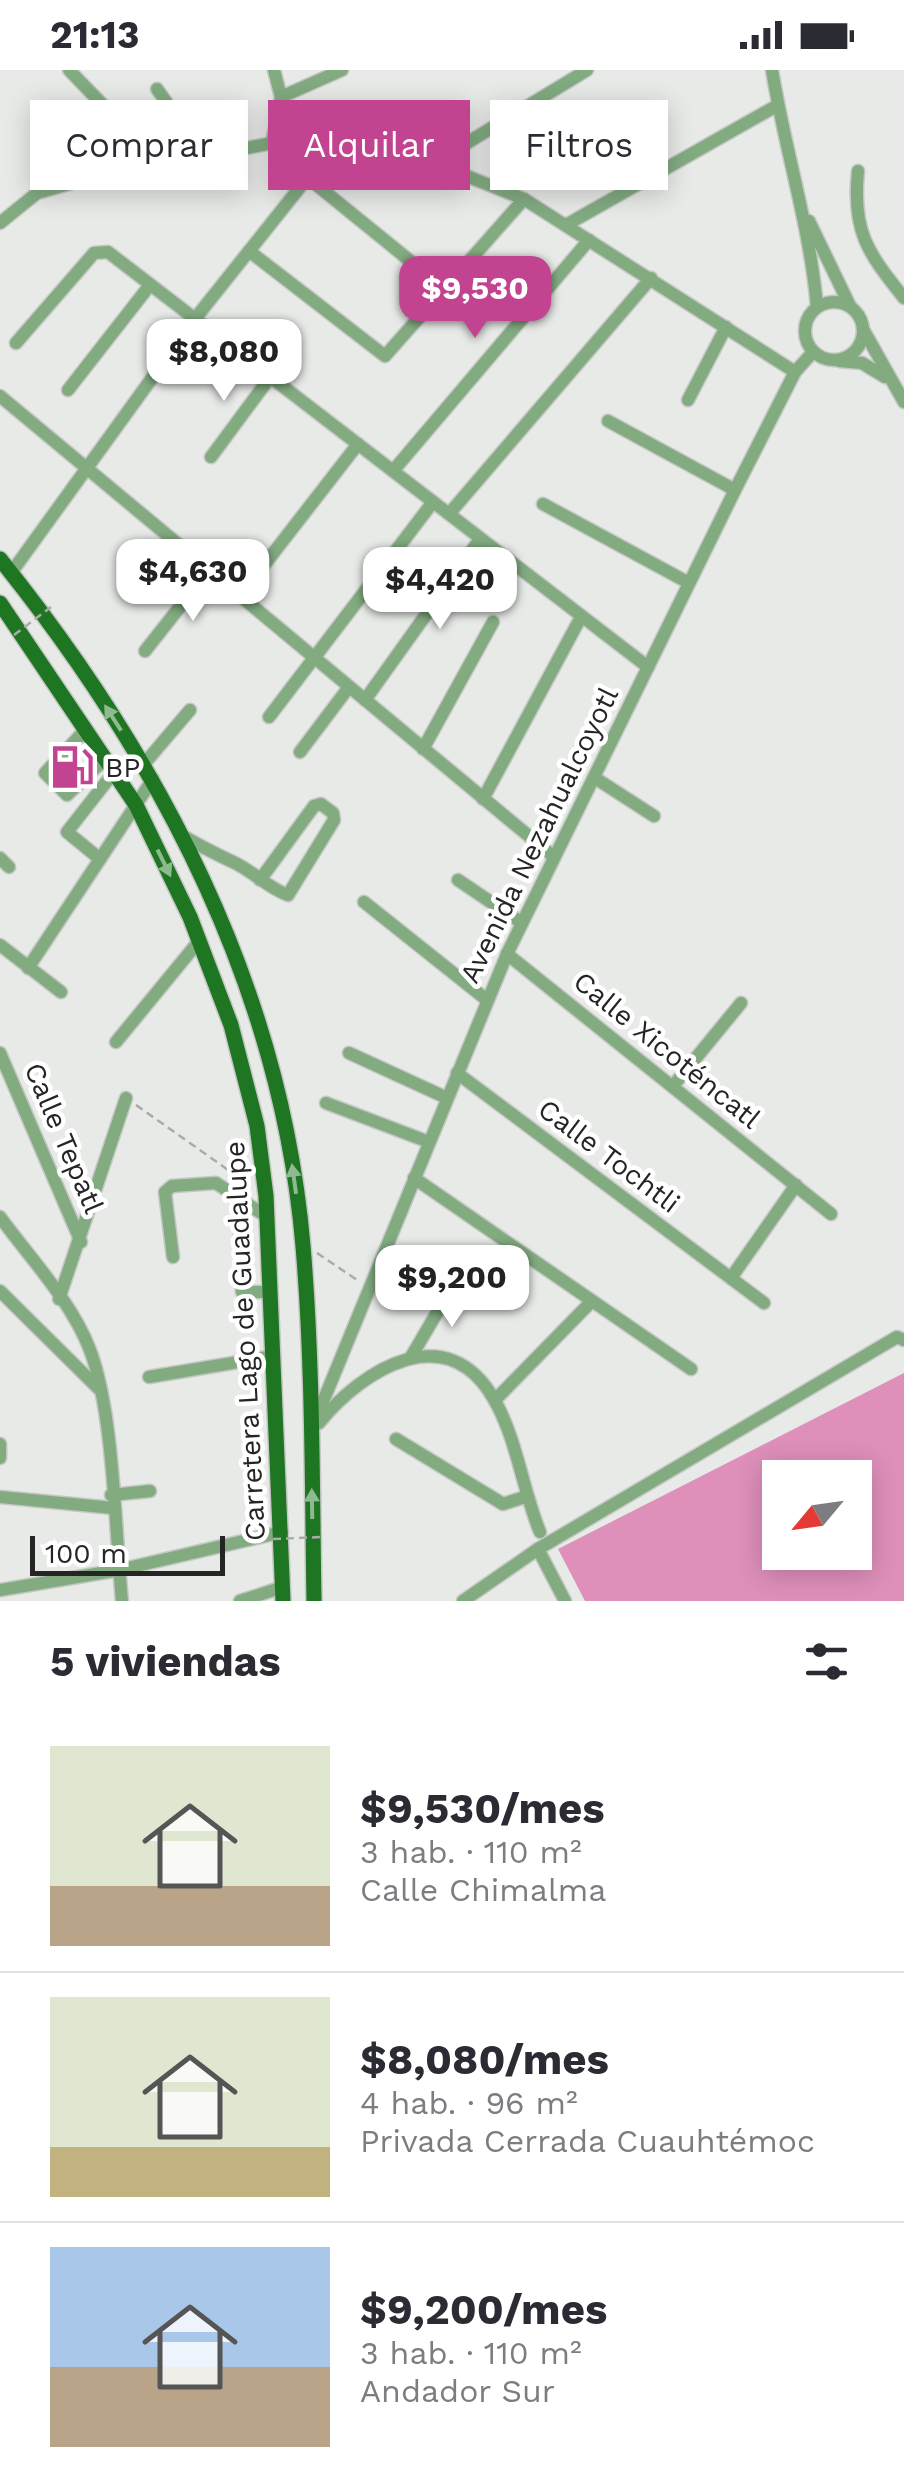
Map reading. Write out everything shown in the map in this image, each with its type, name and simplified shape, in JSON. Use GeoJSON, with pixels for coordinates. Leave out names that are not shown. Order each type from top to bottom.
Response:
{"type":"FeatureCollection","features":[{"type":"Feature","properties":{"kind":"main road","name":"Carretera Lago de Guadalupe"},"geometry":{"type":"LineString","coordinates":[[0,559],[50,623],[144,764],[183,836],[232,940],[277,1086],[303,1244],[315,1601]]}},
{"type":"Feature","properties":{"kind":"main road","name":"Carretera Lago de Guadalupe"},"geometry":{"type":"LineString","coordinates":[[0,603],[136,805],[199,941],[230,1025],[248,1093],[266,1196],[277,1536],[283,1594]]}},
{"type":"Feature","properties":{"kind":"street"},"geometry":{"type":"LineString","coordinates":[[0,224],[44,191],[105,116],[103,105],[69,70]]}},
{"type":"Feature","properties":{"kind":"street"},"geometry":{"type":"LineString","coordinates":[[274,70],[280,100]]}},
{"type":"Feature","properties":{"kind":"street"},"geometry":{"type":"LineString","coordinates":[[281,96],[342,70]]}},
{"type":"Feature","properties":{"kind":"street"},"geometry":{"type":"LineString","coordinates":[[470,141],[587,70]]}},
{"type":"Feature","properties":{"kind":"street"},"geometry":{"type":"LineString","coordinates":[[772,70],[802,205],[818,307]]}},
{"type":"Feature","properties":{"kind":"street"},"geometry":{"type":"LineString","coordinates":[[158,89],[166,100]]}},
{"type":"Feature","properties":{"kind":"street"},"geometry":{"type":"LineString","coordinates":[[566,225],[778,104]]}},
{"type":"Feature","properties":{"kind":"street"},"geometry":{"type":"LineString","coordinates":[[858,171],[854,208],[862,239],[904,298]]}},
{"type":"Feature","properties":{"kind":"street"},"geometry":{"type":"LineString","coordinates":[[470,177],[524,199],[795,372]]}},
{"type":"Feature","properties":{"kind":"street"},"geometry":{"type":"LineString","coordinates":[[44,191],[48,190]]}},
{"type":"Feature","properties":{"kind":"street"},"geometry":{"type":"LineString","coordinates":[[11,573],[194,320],[298,190]]}},
{"type":"Feature","properties":{"kind":"street"},"geometry":{"type":"LineString","coordinates":[[323,190],[446,290]]}},
{"type":"Feature","properties":{"kind":"street"},"geometry":{"type":"LineString","coordinates":[[249,251],[385,356],[524,199]]}},
{"type":"Feature","properties":{"kind":"street"},"geometry":{"type":"LineString","coordinates":[[802,205],[850,306],[904,402]]}},
{"type":"Feature","properties":{"kind":"street"},"geometry":{"type":"LineString","coordinates":[[393,471],[589,240]]}},
{"type":"Feature","properties":{"kind":"street"},"geometry":{"type":"LineString","coordinates":[[16,343],[100,250],[271,376],[648,667]]}},
{"type":"Feature","properties":{"kind":"street"},"geometry":{"type":"LineString","coordinates":[[449,514],[651,278]]}},
{"type":"Feature","properties":{"kind":"street"},"geometry":{"type":"LineString","coordinates":[[68,390],[150,285]]}},
{"type":"Feature","properties":{"kind":"street"},"geometry":{"type":"LineString","coordinates":[[850,306],[839,302],[818,307],[806,324],[813,352],[862,363],[891,382]]}},
{"type":"Feature","properties":{"kind":"street"},"geometry":{"type":"LineString","coordinates":[[688,400],[726,327]]}},
{"type":"Feature","properties":{"kind":"street"},"geometry":{"type":"LineString","coordinates":[[838,360],[857,350],[864,328]]}},
{"type":"Feature","properties":{"kind":"street","name":"Avenida Nezahualcoyotl"},"geometry":{"type":"LineString","coordinates":[[311,1432],[507,954],[735,490],[795,372],[813,352]]}},
{"type":"Feature","properties":{"kind":"street"},"geometry":{"type":"LineString","coordinates":[[210,457],[271,376]]}},
{"type":"Feature","properties":{"kind":"street"},"geometry":{"type":"LineString","coordinates":[[0,396],[554,857]]}},
{"type":"Feature","properties":{"kind":"street"},"geometry":{"type":"LineString","coordinates":[[608,421],[735,490]]}},
{"type":"Feature","properties":{"kind":"street"},"geometry":{"type":"LineString","coordinates":[[240,596],[358,444]]}},
{"type":"Feature","properties":{"kind":"street"},"geometry":{"type":"LineString","coordinates":[[270,718],[433,502]]}},
{"type":"Feature","properties":{"kind":"street"},"geometry":{"type":"LineString","coordinates":[[543,504],[689,583]]}},
{"type":"Feature","properties":{"kind":"street"},"geometry":{"type":"LineString","coordinates":[[365,700],[480,539]]}},
{"type":"Feature","properties":{"kind":"street"},"geometry":{"type":"LineString","coordinates":[[145,651],[209,570]]}},
{"type":"Feature","properties":{"kind":"street"},"geometry":{"type":"LineString","coordinates":[[483,799],[581,617]]}},
{"type":"Feature","properties":{"kind":"street"},"geometry":{"type":"LineString","coordinates":[[423,749],[493,622]]}},
{"type":"Feature","properties":{"kind":"street"},"geometry":{"type":"LineString","coordinates":[[300,752],[350,687]]}},
{"type":"Feature","properties":{"kind":"street"},"geometry":{"type":"LineString","coordinates":[[144,764],[190,710]]}},
{"type":"Feature","properties":{"kind":"street"},"geometry":{"type":"LineString","coordinates":[[86,729],[45,773],[67,795],[110,765]]}},
{"type":"Feature","properties":{"kind":"street"},"geometry":{"type":"LineString","coordinates":[[100,859],[66,832],[110,765]]}},
{"type":"Feature","properties":{"kind":"street"},"geometry":{"type":"LineString","coordinates":[[594,778],[654,816]]}},
{"type":"Feature","properties":{"kind":"street"},"geometry":{"type":"LineString","coordinates":[[28,968],[153,779]]}},
{"type":"Feature","properties":{"kind":"street"},"geometry":{"type":"LineString","coordinates":[[183,836],[283,894],[293,892],[334,820],[333,813],[321,804],[314,806],[260,880]]}},
{"type":"Feature","properties":{"kind":"street"},"geometry":{"type":"LineString","coordinates":[[204,878],[224,860]]}},
{"type":"Feature","properties":{"kind":"street"},"geometry":{"type":"LineString","coordinates":[[458,880],[522,922]]}},
{"type":"Feature","properties":{"kind":"street"},"geometry":{"type":"LineString","coordinates":[[364,902],[487,1000]]}},
{"type":"Feature","properties":{"kind":"street"},"geometry":{"type":"LineString","coordinates":[[116,1042],[199,941]]}},
{"type":"Feature","properties":{"kind":"street"},"geometry":{"type":"LineString","coordinates":[[0,945],[61,992]]}},
{"type":"Feature","properties":{"kind":"street","name":"Calle Xicoténcatl"},"geometry":{"type":"LineString","coordinates":[[507,954],[832,1214]]}},
{"type":"Feature","properties":{"kind":"street"},"geometry":{"type":"LineString","coordinates":[[673,1086],[741,1003]]}},
{"type":"Feature","properties":{"kind":"street","name":"Calle Tepatl"},"geometry":{"type":"LineString","coordinates":[[0,1053],[82,1242]]}},
{"type":"Feature","properties":{"kind":"street"},"geometry":{"type":"LineString","coordinates":[[349,1053],[447,1098]]}},
{"type":"Feature","properties":{"kind":"street","name":"Calle Tochtli"},"geometry":{"type":"LineString","coordinates":[[457,1073],[764,1303]]}},
{"type":"Feature","properties":{"kind":"street","name":"Calle Tepatl"},"geometry":{"type":"LineString","coordinates":[[60,1299],[82,1242],[126,1098]]}},
{"type":"Feature","properties":{"kind":"street"},"geometry":{"type":"LineString","coordinates":[[326,1103],[429,1142]]}},
{"type":"Feature","properties":{"kind":"street"},"geometry":{"type":"LineString","coordinates":[[414,1178],[691,1369]]}},
{"type":"Feature","properties":{"kind":"street"},"geometry":{"type":"LineString","coordinates":[[173,1257],[167,1188],[204,1181],[267,1217]]}},
{"type":"Feature","properties":{"kind":"street"},"geometry":{"type":"LineString","coordinates":[[730,1278],[796,1185]]}},
{"type":"Feature","properties":{"kind":"street"},"geometry":{"type":"LineString","coordinates":[[239,1198],[242,1292],[272,1292]]}},
{"type":"Feature","properties":{"kind":"street"},"geometry":{"type":"LineString","coordinates":[[0,1217],[60,1299],[90,1352],[100,1391],[122,1601]]}},
{"type":"Feature","properties":{"kind":"street"},"geometry":{"type":"LineString","coordinates":[[412,1357],[455,1282]]}},
{"type":"Feature","properties":{"kind":"street"},"geometry":{"type":"LineString","coordinates":[[0,1291],[100,1391]]}},
{"type":"Feature","properties":{"kind":"street"},"geometry":{"type":"LineString","coordinates":[[495,1400],[592,1301]]}},
{"type":"Feature","properties":{"kind":"street"},"geometry":{"type":"LineString","coordinates":[[462,1601],[538,1549],[897,1337],[904,1340]]}},
{"type":"Feature","properties":{"kind":"street"},"geometry":{"type":"LineString","coordinates":[[309,1353],[324,1359],[340,1356]]}},
{"type":"Feature","properties":{"kind":"street"},"geometry":{"type":"LineString","coordinates":[[149,1376],[274,1356]]}},
{"type":"Feature","properties":{"kind":"street"},"geometry":{"type":"LineString","coordinates":[[311,1432],[356,1384],[412,1357],[453,1360],[495,1400],[540,1532]]}},
{"type":"Feature","properties":{"kind":"street"},"geometry":{"type":"LineString","coordinates":[[396,1440],[503,1504],[525,1497]]}},
{"type":"Feature","properties":{"kind":"street"},"geometry":{"type":"LineString","coordinates":[[0,1444],[0,1458]]}},
{"type":"Feature","properties":{"kind":"street"},"geometry":{"type":"LineString","coordinates":[[0,1497],[112,1502],[150,1491]]}},
{"type":"Feature","properties":{"kind":"street"},"geometry":{"type":"LineString","coordinates":[[0,1590],[119,1570],[277,1536]]}},
{"type":"Feature","properties":{"kind":"street"},"geometry":{"type":"LineString","coordinates":[[538,1549],[565,1601]]}},
{"type":"Feature","properties":{"kind":"street"},"geometry":{"type":"LineString","coordinates":[[240,1601],[283,1594]]}},
{"type":"Feature","properties":{"kind":"path"},"geometry":{"type":"LineString","coordinates":[[14,635],[51,608]]}},
{"type":"Feature","properties":{"kind":"path"},"geometry":{"type":"LineString","coordinates":[[126,1098],[266,1196]]}},
{"type":"Feature","properties":{"kind":"path"},"geometry":{"type":"LineString","coordinates":[[327,1258],[368,1288]]}},
{"type":"Feature","properties":{"kind":"path"},"geometry":{"type":"LineString","coordinates":[[277,1536],[321,1537]]}},
{"type":"Feature","properties":{"kind":"building"},"geometry":{"type":"Polygon","coordinates":[[[904,1373],[904,1601],[585,1601],[558,1549],[904,1373]]]}},
{"type":"Feature","properties":{"kind":"place","name":"BP"},"geometry":{"type":"Point","coordinates":[72,767]}}]}
